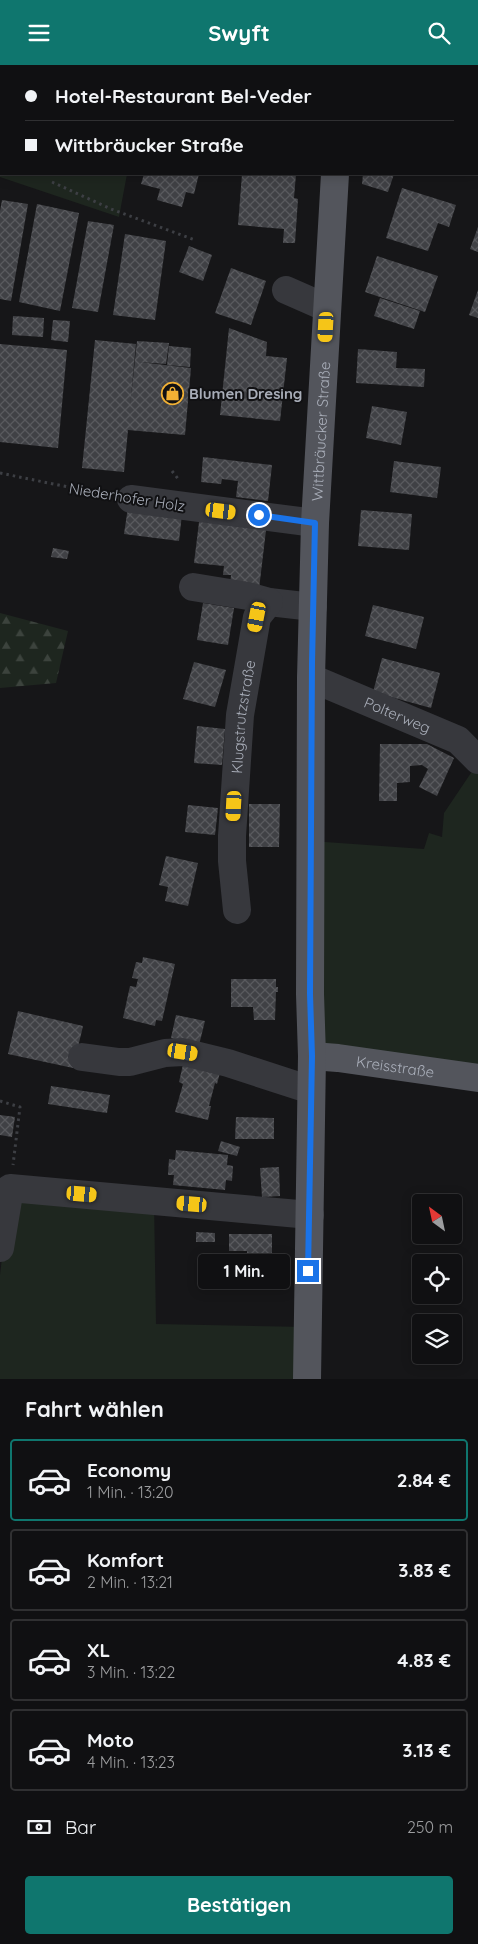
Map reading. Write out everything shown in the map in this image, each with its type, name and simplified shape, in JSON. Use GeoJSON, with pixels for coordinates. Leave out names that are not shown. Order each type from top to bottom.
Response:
{"type":"FeatureCollection","features":[{"type":"Feature","properties":{"kind":"main road","name":"Wittbräucker Straße"},"geometry":{"type":"LineString","coordinates":[[307,1379],[312,1056],[310,994],[312,607],[335,175]]}},
{"type":"Feature","properties":{"kind":"main road","name":"Kreisstraße"},"geometry":{"type":"LineString","coordinates":[[312,1056],[338,1057],[478,1078]]}},
{"type":"Feature","properties":{"kind":"street"},"geometry":{"type":"LineString","coordinates":[[286,290],[327,308]]}},
{"type":"Feature","properties":{"kind":"street","name":"Niederhofer Holz"},"geometry":{"type":"LineString","coordinates":[[131,499],[315,523]]}},
{"type":"Feature","properties":{"kind":"street"},"geometry":{"type":"LineString","coordinates":[[193,587],[248,596],[269,602],[312,607]]}},
{"type":"Feature","properties":{"kind":"street","name":"Klugstrutzstraße"},"geometry":{"type":"LineString","coordinates":[[237,909],[232,861],[240,715],[257,617],[269,602]]}},
{"type":"Feature","properties":{"kind":"street","name":"Polterweg"},"geometry":{"type":"LineString","coordinates":[[312,678],[458,740],[478,760]]}},
{"type":"Feature","properties":{"kind":"street"},"geometry":{"type":"LineString","coordinates":[[82,1057],[130,1062],[165,1053],[183,1052],[228,1063],[311,1090]]}},
{"type":"Feature","properties":{"kind":"street"},"geometry":{"type":"LineString","coordinates":[[0,1249],[10,1188],[310,1215]]}},
{"type":"Feature","properties":{"kind":"path"},"geometry":{"type":"LineString","coordinates":[[52,182],[111,209],[195,240]]}},
{"type":"Feature","properties":{"kind":"path","name":"Niederhofer Holz"},"geometry":{"type":"LineString","coordinates":[[0,473],[131,499]]}},
{"type":"Feature","properties":{"kind":"path"},"geometry":{"type":"LineString","coordinates":[[0,1101],[20,1107],[10,1188]]}},
{"type":"Feature","properties":{"kind":"green space"},"geometry":{"type":"Polygon","coordinates":[[[0,175],[127,175],[119,217],[0,177],[0,175]]]}},
{"type":"Feature","properties":{"kind":"green space"},"geometry":{"type":"Polygon","coordinates":[[[0,613],[68,631],[56,683],[0,688],[0,613]]]}},
{"type":"Feature","properties":{"kind":"green space"},"geometry":{"type":"Polygon","coordinates":[[[475,767],[478,771],[478,1078],[312,1056],[311,841],[424,849],[429,833],[442,837],[444,813],[475,767]]]}},
{"type":"Feature","properties":{"kind":"green space"},"geometry":{"type":"Polygon","coordinates":[[[10,1188],[154,1201],[156,1324],[307,1327],[307,1379],[0,1379],[0,1275],[10,1188]]]}},
{"type":"Feature","properties":{"kind":"building"},"geometry":{"type":"Polygon","coordinates":[[[144,175],[199,175],[194,194],[186,192],[182,207],[157,200],[160,189],[141,184],[144,175]]]}},
{"type":"Feature","properties":{"kind":"building"},"geometry":{"type":"Polygon","coordinates":[[[242,175],[296,175],[294,198],[298,199],[295,243],[283,243],[284,229],[238,225],[242,175]]]}},
{"type":"Feature","properties":{"kind":"building"},"geometry":{"type":"Polygon","coordinates":[[[363,175],[394,175],[388,192],[362,184],[363,175]]]}},
{"type":"Feature","properties":{"kind":"building"},"geometry":{"type":"Polygon","coordinates":[[[402,188],[456,205],[449,227],[438,223],[428,251],[386,238],[402,188]]]}},
{"type":"Feature","properties":{"kind":"building"},"geometry":{"type":"Polygon","coordinates":[[[2,200],[28,204],[11,301],[0,299],[0,211],[2,200]]]}},
{"type":"Feature","properties":{"kind":"building"},"geometry":{"type":"Polygon","coordinates":[[[37,204],[79,213],[60,311],[19,302],[37,204]]]}},
{"type":"Feature","properties":{"kind":"building"},"geometry":{"type":"Polygon","coordinates":[[[88,221],[114,225],[98,312],[72,308],[88,221]]]}},
{"type":"Feature","properties":{"kind":"building"},"geometry":{"type":"Polygon","coordinates":[[[478,227],[478,252],[470,249],[478,227]]]}},
{"type":"Feature","properties":{"kind":"building"},"geometry":{"type":"Polygon","coordinates":[[[125,234],[166,241],[155,320],[113,315],[125,234]]]}},
{"type":"Feature","properties":{"kind":"building"},"geometry":{"type":"Polygon","coordinates":[[[189,246],[212,255],[203,281],[179,272],[189,246]]]}},
{"type":"Feature","properties":{"kind":"building"},"geometry":{"type":"Polygon","coordinates":[[[377,256],[438,276],[425,312],[365,292],[377,256]]]}},
{"type":"Feature","properties":{"kind":"building"},"geometry":{"type":"Polygon","coordinates":[[[231,268],[266,281],[251,325],[215,313],[231,268]]]}},
{"type":"Feature","properties":{"kind":"building"},"geometry":{"type":"Polygon","coordinates":[[[478,290],[478,318],[469,315],[478,290]]]}},
{"type":"Feature","properties":{"kind":"building"},"geometry":{"type":"Polygon","coordinates":[[[380,298],[420,311],[414,329],[374,316],[380,298]]]}},
{"type":"Feature","properties":{"kind":"building"},"geometry":{"type":"Polygon","coordinates":[[[13,316],[44,318],[43,337],[12,335],[13,316]]]}},
{"type":"Feature","properties":{"kind":"building"},"geometry":{"type":"Polygon","coordinates":[[[53,320],[70,321],[68,342],[51,340],[53,320]]]}},
{"type":"Feature","properties":{"kind":"building"},"geometry":{"type":"Polygon","coordinates":[[[229,328],[267,342],[266,356],[287,358],[280,421],[220,415],[229,328]]]}},
{"type":"Feature","properties":{"kind":"building"},"geometry":{"type":"Polygon","coordinates":[[[95,340],[136,344],[130,407],[137,341],[169,343],[166,364],[139,362],[191,368],[185,435],[128,430],[124,472],[82,468],[95,340]]]}},
{"type":"Feature","properties":{"kind":"building"},"geometry":{"type":"Polygon","coordinates":[[[0,344],[67,350],[58,448],[0,442],[0,344]]]}},
{"type":"Feature","properties":{"kind":"building"},"geometry":{"type":"Polygon","coordinates":[[[169,346],[191,348],[190,367],[167,365],[169,346]]]}},
{"type":"Feature","properties":{"kind":"building"},"geometry":{"type":"Polygon","coordinates":[[[358,349],[397,352],[396,368],[425,369],[424,387],[356,383],[358,349]]]}},
{"type":"Feature","properties":{"kind":"building"},"geometry":{"type":"Polygon","coordinates":[[[372,406],[407,412],[401,445],[366,438],[372,406]]]}},
{"type":"Feature","properties":{"kind":"building"},"geometry":{"type":"Polygon","coordinates":[[[203,457],[272,465],[268,501],[236,497],[238,481],[222,479],[221,484],[201,482],[203,457]]]}},
{"type":"Feature","properties":{"kind":"building"},"geometry":{"type":"Polygon","coordinates":[[[394,461],[441,467],[437,498],[390,492],[394,461]]]}},
{"type":"Feature","properties":{"kind":"building"},"geometry":{"type":"Polygon","coordinates":[[[128,507],[182,514],[179,541],[124,534],[128,507]]]}},
{"type":"Feature","properties":{"kind":"building"},"geometry":{"type":"Polygon","coordinates":[[[361,510],[412,514],[409,550],[358,546],[361,510]]]}},
{"type":"Feature","properties":{"kind":"building"},"geometry":{"type":"Polygon","coordinates":[[[200,514],[267,522],[259,589],[230,586],[231,575],[223,575],[224,566],[194,563],[200,514]]]}},
{"type":"Feature","properties":{"kind":"building"},"geometry":{"type":"Polygon","coordinates":[[[53,548],[69,551],[67,559],[51,557],[53,548]]]}},
{"type":"Feature","properties":{"kind":"building"},"geometry":{"type":"Polygon","coordinates":[[[203,603],[234,608],[228,645],[197,640],[203,603]]]}},
{"type":"Feature","properties":{"kind":"building"},"geometry":{"type":"Polygon","coordinates":[[[373,605],[424,617],[416,649],[365,636],[373,605]]]}},
{"type":"Feature","properties":{"kind":"building"},"geometry":{"type":"Polygon","coordinates":[[[382,658],[440,673],[431,708],[373,692],[382,658]]]}},
{"type":"Feature","properties":{"kind":"building"},"geometry":{"type":"Polygon","coordinates":[[[194,662],[226,670],[215,707],[183,699],[194,662]]]}},
{"type":"Feature","properties":{"kind":"building"},"geometry":{"type":"Polygon","coordinates":[[[197,726],[225,729],[222,765],[194,763],[197,726]]]}},
{"type":"Feature","properties":{"kind":"building"},"geometry":{"type":"Polygon","coordinates":[[[380,744],[427,744],[454,758],[437,796],[419,787],[428,769],[422,765],[410,766],[410,782],[397,783],[397,801],[379,801],[380,744]]]}},
{"type":"Feature","properties":{"kind":"building"},"geometry":{"type":"Polygon","coordinates":[[[249,804],[280,804],[279,847],[249,847],[249,804]]]}},
{"type":"Feature","properties":{"kind":"building"},"geometry":{"type":"Polygon","coordinates":[[[188,805],[218,808],[215,835],[185,832],[188,805]]]}},
{"type":"Feature","properties":{"kind":"building"},"geometry":{"type":"Polygon","coordinates":[[[166,856],[198,863],[188,906],[165,901],[168,887],[159,885],[166,856]]]}},
{"type":"Feature","properties":{"kind":"building"},"geometry":{"type":"Polygon","coordinates":[[[143,957],[175,964],[162,1021],[156,1020],[155,1026],[123,1018],[130,986],[136,987],[138,979],[132,978],[136,962],[142,963],[143,957]]]}},
{"type":"Feature","properties":{"kind":"building"},"geometry":{"type":"Polygon","coordinates":[[[231,979],[276,979],[278,992],[276,992],[275,1020],[254,1020],[253,1007],[231,1007],[231,979]]]}},
{"type":"Feature","properties":{"kind":"building"},"geometry":{"type":"Polygon","coordinates":[[[18,1011],[83,1026],[73,1068],[8,1054],[18,1011]]]}},
{"type":"Feature","properties":{"kind":"building"},"geometry":{"type":"Polygon","coordinates":[[[176,1015],[205,1021],[199,1045],[171,1038],[176,1015]]]}},
{"type":"Feature","properties":{"kind":"building"},"geometry":{"type":"Polygon","coordinates":[[[184,1060],[221,1069],[209,1106],[211,1106],[208,1120],[175,1112],[183,1084],[179,1082],[184,1060]]]}},
{"type":"Feature","properties":{"kind":"building"},"geometry":{"type":"Polygon","coordinates":[[[51,1086],[110,1095],[107,1113],[48,1104],[51,1086]]]}},
{"type":"Feature","properties":{"kind":"building"},"geometry":{"type":"Polygon","coordinates":[[[0,1115],[15,1117],[12,1137],[0,1135],[0,1115]]]}},
{"type":"Feature","properties":{"kind":"building"},"geometry":{"type":"Polygon","coordinates":[[[236,1117],[274,1118],[274,1139],[235,1139],[236,1117]]]}},
{"type":"Feature","properties":{"kind":"building"},"geometry":{"type":"Polygon","coordinates":[[[221,1141],[240,1147],[237,1156],[218,1151],[221,1141]]]}},
{"type":"Feature","properties":{"kind":"building"},"geometry":{"type":"Polygon","coordinates":[[[176,1150],[228,1155],[227,1165],[233,1166],[232,1181],[226,1180],[225,1190],[173,1185],[174,1175],[168,1175],[169,1159],[175,1160],[176,1150]]]}},
{"type":"Feature","properties":{"kind":"building"},"geometry":{"type":"Polygon","coordinates":[[[279,1167],[280,1196],[262,1197],[260,1168],[279,1167]]]}},
{"type":"Feature","properties":{"kind":"building"},"geometry":{"type":"Polygon","coordinates":[[[196,1232],[215,1233],[215,1242],[196,1242],[196,1232]]]}},
{"type":"Feature","properties":{"kind":"building"},"geometry":{"type":"Polygon","coordinates":[[[229,1234],[272,1234],[272,1268],[247,1269],[247,1251],[229,1251],[229,1234]]]}},
{"type":"Feature","properties":{"kind":"place","name":"Blumen Dresing"},"geometry":{"type":"Point","coordinates":[173,393]}},
{"type":"Feature","properties":{"kind":"route"},"geometry":{"type":"LineString","coordinates":[[259,515],[315,523],[312,607],[310,994],[312,1056],[308,1271]]}}]}
